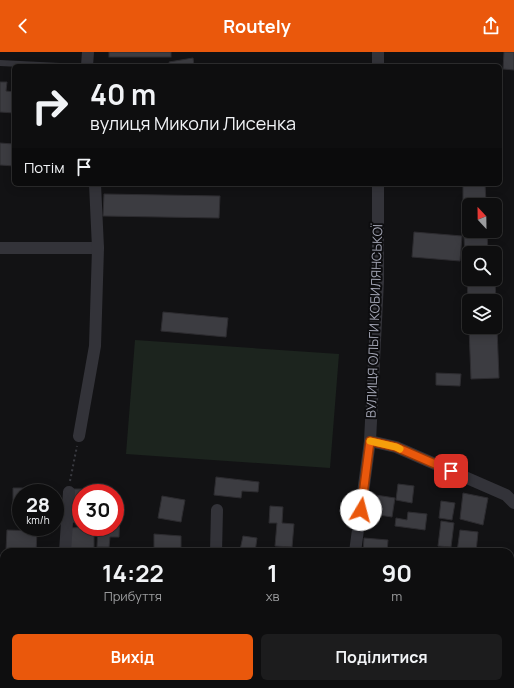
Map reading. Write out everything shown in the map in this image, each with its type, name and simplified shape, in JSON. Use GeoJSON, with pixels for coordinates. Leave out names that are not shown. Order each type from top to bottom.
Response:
{"type":"FeatureCollection","features":[{"type":"Feature","properties":{"kind":"street"},"geometry":{"type":"LineString","coordinates":[[87,64],[88,52]]}},
{"type":"Feature","properties":{"kind":"street"},"geometry":{"type":"LineString","coordinates":[[378,52],[378,64]]}},
{"type":"Feature","properties":{"kind":"street"},"geometry":{"type":"LineString","coordinates":[[79,436],[95,346],[98,248],[95,186]]}},
{"type":"Feature","properties":{"kind":"street","name":"ВУЛИЦЯ ОЛЬГИ КОБИЛЯНСЬКОЇ"},"geometry":{"type":"LineString","coordinates":[[356,548],[370,441],[378,281],[378,186]]}},
{"type":"Feature","properties":{"kind":"street"},"geometry":{"type":"LineString","coordinates":[[0,248],[98,248]]}},
{"type":"Feature","properties":{"kind":"street"},"geometry":{"type":"LineString","coordinates":[[370,441],[396,447],[506,495],[514,503]]}},
{"type":"Feature","properties":{"kind":"street"},"geometry":{"type":"LineString","coordinates":[[65,548],[68,492]]}},
{"type":"Feature","properties":{"kind":"street"},"geometry":{"type":"LineString","coordinates":[[216,510],[216,548]]}},
{"type":"Feature","properties":{"kind":"lane"},"geometry":{"type":"LineString","coordinates":[[0,63],[20,64]]}},
{"type":"Feature","properties":{"kind":"path"},"geometry":{"type":"LineString","coordinates":[[68,492],[79,436]]}},
{"type":"Feature","properties":{"kind":"shaded area"},"geometry":{"type":"Polygon","coordinates":[[[135,340],[339,354],[330,468],[126,454],[135,340]]]}},
{"type":"Feature","properties":{"kind":"building"},"geometry":{"type":"Polygon","coordinates":[[[109,52],[171,52],[171,57],[109,57],[109,52]]]}},
{"type":"Feature","properties":{"kind":"building"},"geometry":{"type":"Polygon","coordinates":[[[504,52],[514,52],[514,70],[503,69],[504,52]]]}},
{"type":"Feature","properties":{"kind":"building"},"geometry":{"type":"Polygon","coordinates":[[[193,58],[194,64],[170,64],[169,62],[193,58]]]}},
{"type":"Feature","properties":{"kind":"building"},"geometry":{"type":"Polygon","coordinates":[[[0,82],[7,82],[6,91],[12,92],[12,113],[0,112],[0,82]]]}},
{"type":"Feature","properties":{"kind":"building"},"geometry":{"type":"Polygon","coordinates":[[[0,143],[12,144],[12,166],[0,165],[0,143]]]}},
{"type":"Feature","properties":{"kind":"building"},"geometry":{"type":"Polygon","coordinates":[[[463,186],[485,186],[486,198],[463,198],[463,186]]]}},
{"type":"Feature","properties":{"kind":"building"},"geometry":{"type":"Polygon","coordinates":[[[104,194],[220,196],[219,218],[103,216],[104,194]]]}},
{"type":"Feature","properties":{"kind":"building"},"geometry":{"type":"Polygon","coordinates":[[[414,232],[462,236],[460,261],[412,257],[414,232]]]}},
{"type":"Feature","properties":{"kind":"building"},"geometry":{"type":"Polygon","coordinates":[[[464,238],[487,238],[488,246],[464,246],[464,238]]]}},
{"type":"Feature","properties":{"kind":"building"},"geometry":{"type":"Polygon","coordinates":[[[467,286],[495,286],[496,294],[468,294],[467,286]]]}},
{"type":"Feature","properties":{"kind":"building"},"geometry":{"type":"Polygon","coordinates":[[[163,312],[228,318],[226,337],[161,331],[163,312]]]}},
{"type":"Feature","properties":{"kind":"building"},"geometry":{"type":"Polygon","coordinates":[[[469,334],[497,334],[499,378],[471,379],[469,334]]]}},
{"type":"Feature","properties":{"kind":"building"},"geometry":{"type":"Polygon","coordinates":[[[436,373],[461,374],[460,386],[436,385],[436,373]]]}},
{"type":"Feature","properties":{"kind":"building"},"geometry":{"type":"Polygon","coordinates":[[[216,477],[259,482],[258,492],[242,491],[241,498],[214,495],[216,477]]]}},
{"type":"Feature","properties":{"kind":"building"},"geometry":{"type":"Polygon","coordinates":[[[398,484],[414,486],[412,503],[396,500],[398,484]]]}},
{"type":"Feature","properties":{"kind":"building"},"geometry":{"type":"Polygon","coordinates":[[[71,489],[72,489],[72,522],[71,489]]]}},
{"type":"Feature","properties":{"kind":"building"},"geometry":{"type":"Polygon","coordinates":[[[463,493],[488,498],[483,525],[460,519],[463,493]]]}},
{"type":"Feature","properties":{"kind":"building"},"geometry":{"type":"Polygon","coordinates":[[[369,494],[395,498],[392,517],[366,513],[369,494]]]}},
{"type":"Feature","properties":{"kind":"building"},"geometry":{"type":"Polygon","coordinates":[[[162,496],[185,500],[181,522],[158,518],[162,496]]]}},
{"type":"Feature","properties":{"kind":"building"},"geometry":{"type":"Polygon","coordinates":[[[441,501],[455,503],[452,520],[439,518],[441,501]]]}},
{"type":"Feature","properties":{"kind":"building"},"geometry":{"type":"Polygon","coordinates":[[[270,506],[283,507],[282,523],[294,524],[292,547],[275,546],[277,523],[269,523],[270,506]]]}},
{"type":"Feature","properties":{"kind":"building"},"geometry":{"type":"Polygon","coordinates":[[[408,512],[427,514],[425,530],[395,526],[396,518],[407,520],[408,512]]]}},
{"type":"Feature","properties":{"kind":"building"},"geometry":{"type":"Polygon","coordinates":[[[441,521],[454,523],[451,547],[438,546],[441,521]]]}},
{"type":"Feature","properties":{"kind":"building"},"geometry":{"type":"Polygon","coordinates":[[[68,528],[72,528],[72,536],[94,536],[94,548],[69,548],[68,528]]]}},
{"type":"Feature","properties":{"kind":"building"},"geometry":{"type":"Polygon","coordinates":[[[7,530],[12,530],[12,536],[37,536],[36,548],[6,548],[7,530]]]}},
{"type":"Feature","properties":{"kind":"building"},"geometry":{"type":"Polygon","coordinates":[[[460,530],[478,532],[476,548],[458,548],[460,530]]]}},
{"type":"Feature","properties":{"kind":"building"},"geometry":{"type":"Polygon","coordinates":[[[154,534],[181,536],[181,548],[154,548],[154,534]]]}},
{"type":"Feature","properties":{"kind":"building"},"geometry":{"type":"Polygon","coordinates":[[[98,536],[119,536],[110,537],[109,547],[97,547],[98,536]]]}},
{"type":"Feature","properties":{"kind":"building"},"geometry":{"type":"Polygon","coordinates":[[[243,536],[257,538],[256,548],[240,548],[243,536]]]}},
{"type":"Feature","properties":{"kind":"building"},"geometry":{"type":"Polygon","coordinates":[[[364,538],[388,540],[387,548],[363,548],[364,538]]]}},
{"type":"Feature","properties":{"kind":"slow traffic"},"geometry":{"type":"LineString","coordinates":[[370,441],[400,449]]}},
{"type":"Feature","properties":{"kind":"route"},"geometry":{"type":"LineString","coordinates":[[361,510],[370,441],[396,447],[451,471]]}}]}
